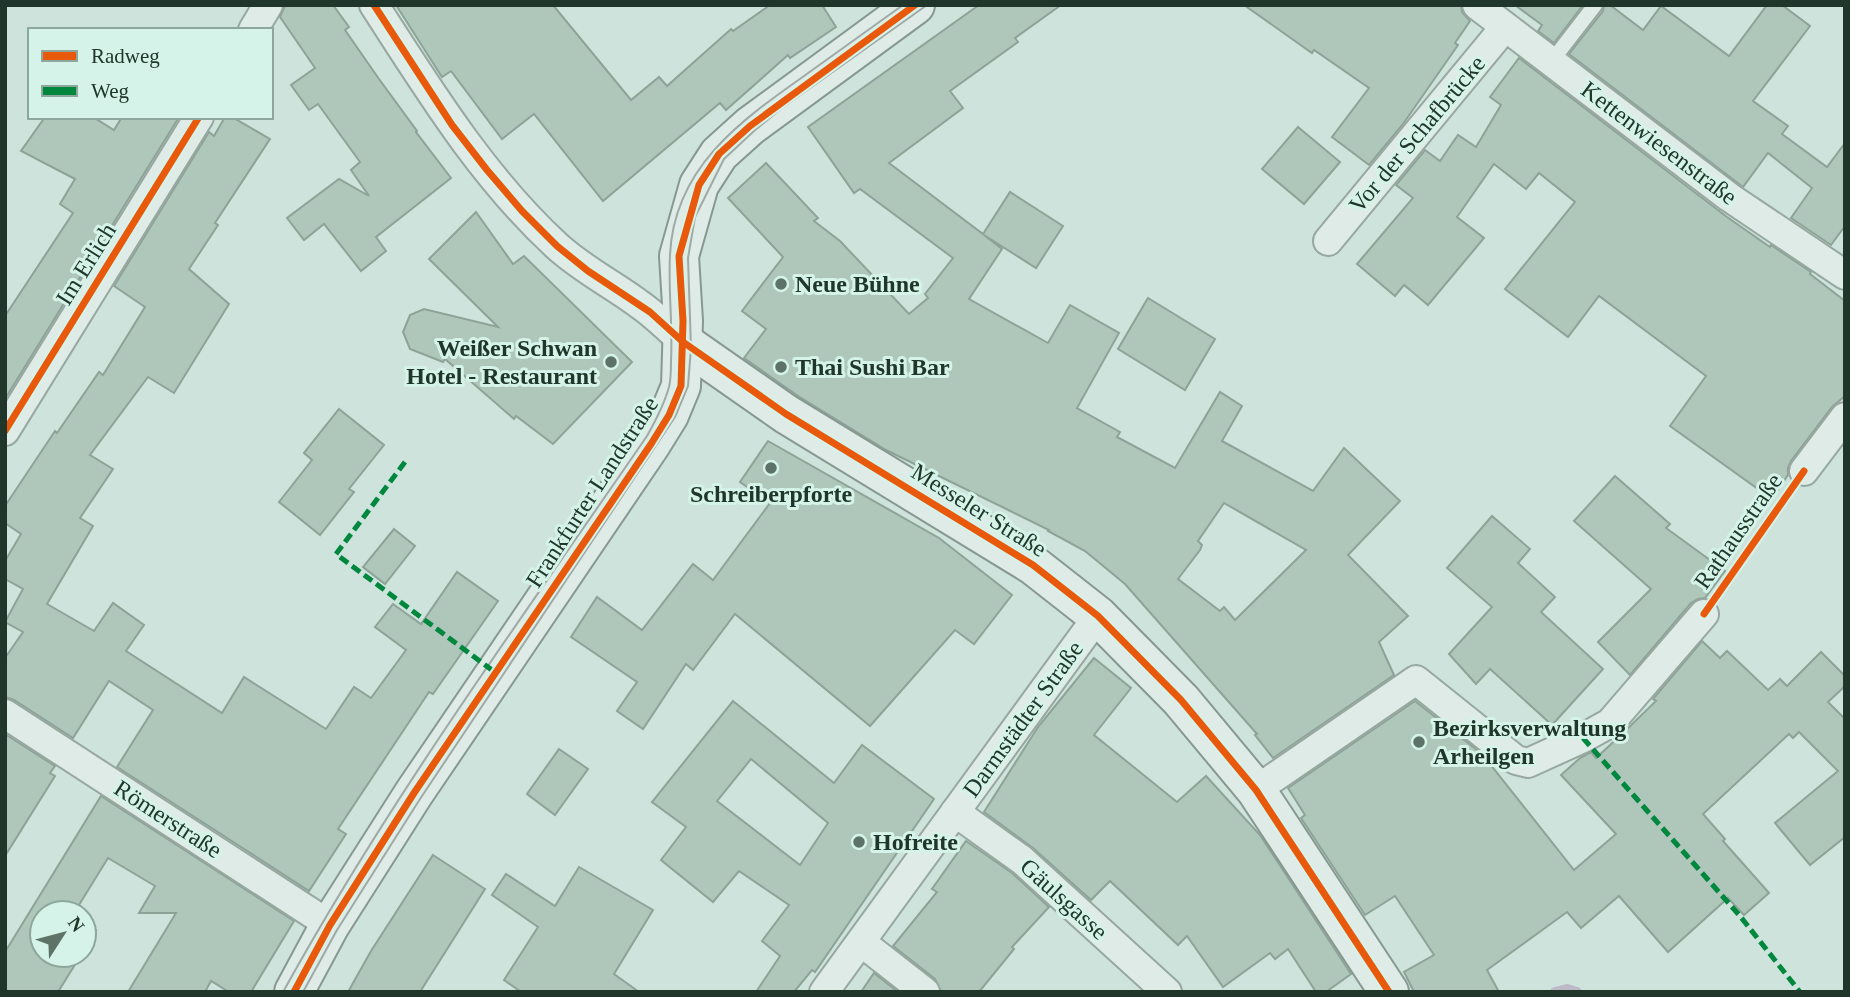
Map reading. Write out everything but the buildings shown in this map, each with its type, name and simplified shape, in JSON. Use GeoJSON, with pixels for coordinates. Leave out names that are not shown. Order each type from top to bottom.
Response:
{"type":"FeatureCollection","features":[{"type":"Feature","properties":{"kind":"street"},"geometry":{"type":"LineString","coordinates":[[254,28],[268,5]]}},
{"type":"Feature","properties":{"kind":"street"},"geometry":{"type":"LineString","coordinates":[[374,5],[452,125],[522,211],[557,246],[588,271],[650,312],[683,342]]}},
{"type":"Feature","properties":{"kind":"street","name":"Frankfurter Landstraße"},"geometry":{"type":"LineString","coordinates":[[294,992],[330,925],[414,793],[652,444],[669,415],[681,386],[683,342],[679,257],[699,186],[719,154],[778,103],[915,5]]}},
{"type":"Feature","properties":{"kind":"street","name":"Kettenwiesenstraße"},"geometry":{"type":"LineString","coordinates":[[1477,5],[1729,197],[1845,275]]}},
{"type":"Feature","properties":{"kind":"street","name":"Vor der Schafbrücke"},"geometry":{"type":"LineString","coordinates":[[1328,241],[1506,27]]}},
{"type":"Feature","properties":{"kind":"street","name":"Im Erlich"},"geometry":{"type":"LineString","coordinates":[[5,431],[198,119]]}},
{"type":"Feature","properties":{"kind":"street","name":"Messeler Straße"},"geometry":{"type":"LineString","coordinates":[[683,342],[786,414],[1033,565],[1098,616],[1181,701],[1256,790],[1389,992]]}},
{"type":"Feature","properties":{"kind":"street","name":"Rathausstraße"},"geometry":{"type":"LineString","coordinates":[[1804,471],[1845,417]]}},
{"type":"Feature","properties":{"kind":"street","name":"Rathausstraße"},"geometry":{"type":"LineString","coordinates":[[1256,790],[1416,680],[1516,760],[1528,763],[1610,723],[1704,614]]}},
{"type":"Feature","properties":{"kind":"street","name":"Darmstädter Straße"},"geometry":{"type":"LineString","coordinates":[[824,992],[1098,616]]}},
{"type":"Feature","properties":{"kind":"street","name":"Römerstraße"},"geometry":{"type":"LineString","coordinates":[[5,714],[330,925]]}},
{"type":"Feature","properties":{"kind":"street","name":"Gäulsgasse"},"geometry":{"type":"LineString","coordinates":[[956,812],[1022,860],[1167,992]]}},
{"type":"Feature","properties":{"kind":"street"},"geometry":{"type":"LineString","coordinates":[[861,942],[925,992]]}},
{"type":"Feature","properties":{"kind":"lane"},"geometry":{"type":"LineString","coordinates":[[1551,62],[1595,5]]}},
{"type":"Feature","properties":{"kind":"waterway"},"geometry":{"type":"LineString","coordinates":[[1555,992],[1567,989],[1577,992]]}},
{"type":"Feature","properties":{"kind":"tram line"},"geometry":{"type":"LineString","coordinates":[[283,992],[324,920],[412,779],[657,418],[671,378],[670,255],[674,224],[683,197],[697,172],[714,150],[756,111],[903,5]]}},
{"type":"Feature","properties":{"kind":"tram line"},"geometry":{"type":"LineString","coordinates":[[303,992],[337,930],[420,799],[675,417],[688,386],[691,348],[688,258],[695,217],[724,159],[782,108],[927,5]]}},
{"type":"Feature","properties":{"kind":"marked path"},"geometry":{"type":"LineString","coordinates":[[405,462],[336,554],[496,673]]}},
{"type":"Feature","properties":{"kind":"marked path"},"geometry":{"type":"LineString","coordinates":[[1583,738],[1740,916],[1800,992]]}},
{"type":"Feature","properties":{"kind":"cycle path"},"geometry":{"type":"LineString","coordinates":[[374,5],[452,125],[522,211],[557,246],[588,271],[650,312],[683,342],[786,414],[1033,565],[1098,616],[1181,700],[1256,790],[1389,992]]}},
{"type":"Feature","properties":{"kind":"cycle path"},"geometry":{"type":"LineString","coordinates":[[294,992],[330,925],[414,793],[669,415],[681,386],[683,321],[679,256],[699,185],[719,154],[750,126],[915,5]]}},
{"type":"Feature","properties":{"kind":"cycle path"},"geometry":{"type":"LineString","coordinates":[[5,431],[198,119]]}},
{"type":"Feature","properties":{"kind":"cycle path"},"geometry":{"type":"LineString","coordinates":[[1704,614],[1804,471]]}},
{"type":"Feature","properties":{"kind":"place","name":"Neue Bühne"},"geometry":{"type":"Point","coordinates":[781,284]}},
{"type":"Feature","properties":{"kind":"place","name":"Weißer Schwan Hotel - Restaurant"},"geometry":{"type":"Point","coordinates":[611,362]}},
{"type":"Feature","properties":{"kind":"place","name":"Thai Sushi Bar"},"geometry":{"type":"Point","coordinates":[781,367]}},
{"type":"Feature","properties":{"kind":"place","name":"Schreiberpforte"},"geometry":{"type":"Point","coordinates":[771,468]}},
{"type":"Feature","properties":{"kind":"place","name":"Bezirksverwaltung Arheilgen"},"geometry":{"type":"Point","coordinates":[1419,742]}},
{"type":"Feature","properties":{"kind":"place","name":"Hofreite"},"geometry":{"type":"Point","coordinates":[859,842]}}]}
